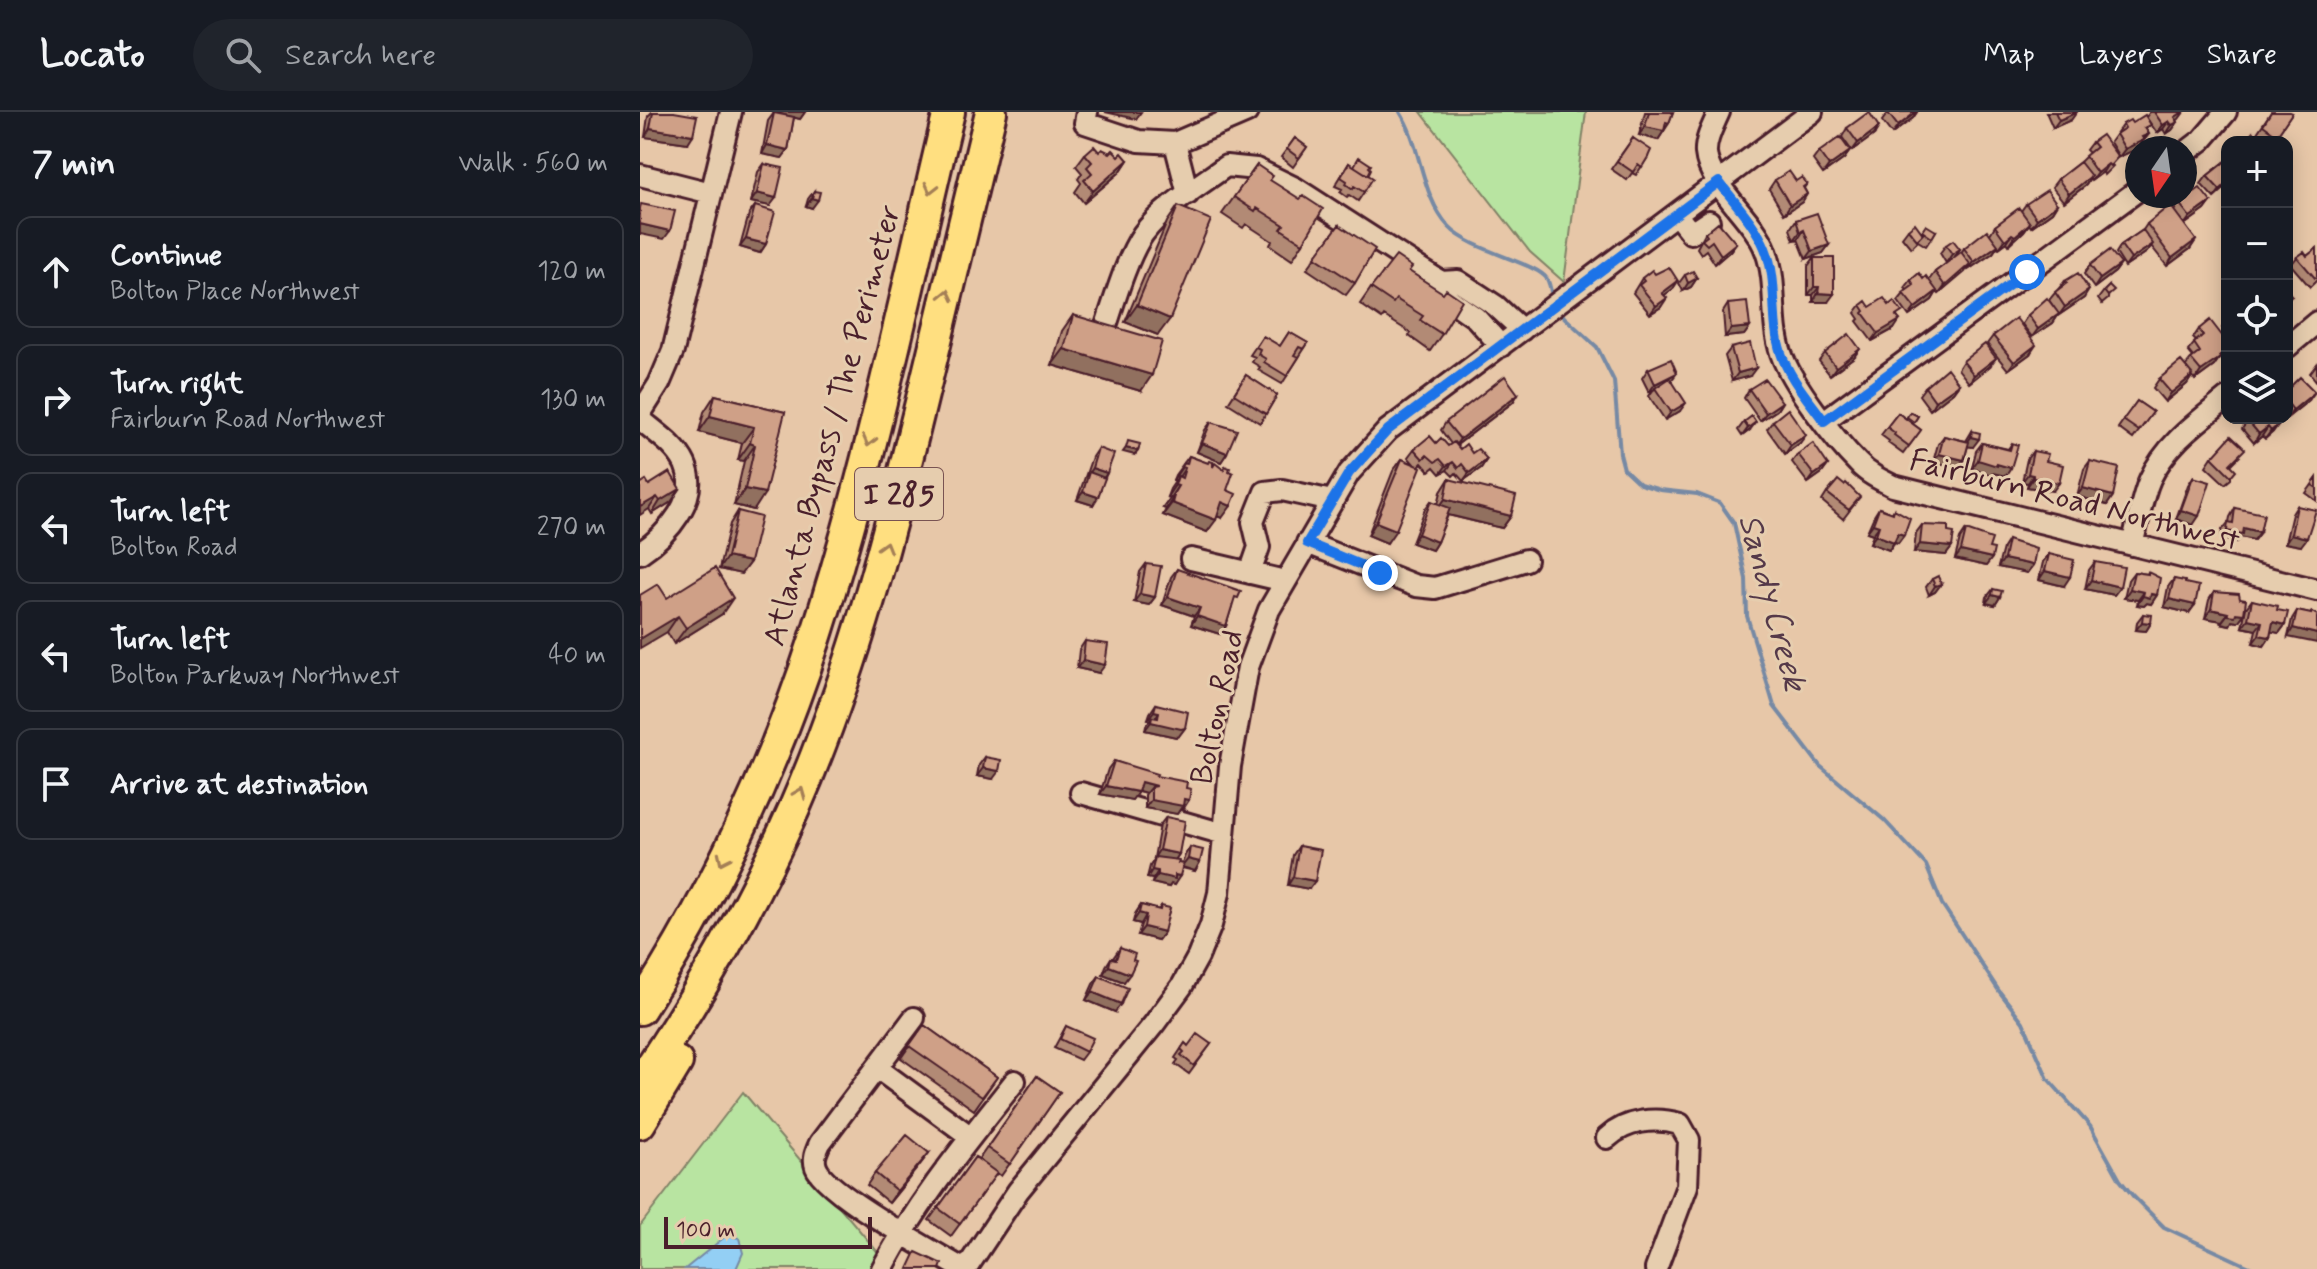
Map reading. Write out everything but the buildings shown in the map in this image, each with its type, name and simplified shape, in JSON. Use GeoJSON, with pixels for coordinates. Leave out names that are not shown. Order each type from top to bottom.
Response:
{"type":"FeatureCollection","features":[{"type":"Feature","properties":{"kind":"highway","name":"Atlanta Bypass / The Perimeter"},"geometry":{"type":"LineString","coordinates":[[641,1008],[700,905],[736,832],[778,739],[815,639],[860,477],[949,112]]}},
{"type":"Feature","properties":{"kind":"highway","name":"I 285"},"geometry":{"type":"LineString","coordinates":[[640,1083],[683,1015],[768,864],[815,758],[869,601],[907,460],[991,112]]}},
{"type":"Feature","properties":{"kind":"highway"},"geometry":{"type":"LineString","coordinates":[[640,1123],[693,1036],[768,864]]}},
{"type":"Feature","properties":{"kind":"street"},"geometry":{"type":"LineString","coordinates":[[640,553],[681,513],[689,485],[685,465],[673,448],[640,417],[673,351],[731,112]]}},
{"type":"Feature","properties":{"kind":"street"},"geometry":{"type":"LineString","coordinates":[[1087,112],[1085,123],[1139,141],[1175,143],[1247,112]]}},
{"type":"Feature","properties":{"kind":"street","name":"Fairburn Road Northwest"},"geometry":{"type":"LineString","coordinates":[[1719,112],[1707,141],[1706,152],[1719,182],[1754,228],[1765,248],[1774,278],[1781,354],[1792,377],[1858,464],[1893,486],[2317,590]]}},
{"type":"Feature","properties":{"kind":"street","name":"Bolton Road"},"geometry":{"type":"LineString","coordinates":[[964,1269],[1018,1191],[1154,1024],[1182,986],[1198,957],[1219,893],[1230,766],[1248,667],[1269,610],[1349,473],[1388,430],[1812,112]]}},
{"type":"Feature","properties":{"kind":"street"},"geometry":{"type":"LineString","coordinates":[[2197,144],[2226,112]]}},
{"type":"Feature","properties":{"kind":"street"},"geometry":{"type":"LineString","coordinates":[[1175,143],[1188,194]]}},
{"type":"Feature","properties":{"kind":"street"},"geometry":{"type":"LineString","coordinates":[[1102,338],[1143,234],[1188,194],[1226,166],[1256,169],[1295,188],[1441,282],[1446,297],[1479,307],[1522,330]]}},
{"type":"Feature","properties":{"kind":"street"},"geometry":{"type":"LineString","coordinates":[[640,175],[711,193]]}},
{"type":"Feature","properties":{"kind":"street"},"geometry":{"type":"LineString","coordinates":[[1824,421],[2125,200]]}},
{"type":"Feature","properties":{"kind":"street"},"geometry":{"type":"LineString","coordinates":[[1676,214],[1691,233],[1709,221]]}},
{"type":"Feature","properties":{"kind":"street"},"geometry":{"type":"LineString","coordinates":[[1479,307],[1501,346]]}},
{"type":"Feature","properties":{"kind":"street"},"geometry":{"type":"LineString","coordinates":[[2293,342],[2317,322]]}},
{"type":"Feature","properties":{"kind":"street"},"geometry":{"type":"LineString","coordinates":[[2132,545],[2149,481],[2161,460],[2175,441],[2221,403]]}},
{"type":"Feature","properties":{"kind":"street"},"geometry":{"type":"LineString","coordinates":[[1250,573],[1259,547],[1253,522],[1265,492],[1282,490],[1332,501]]}},
{"type":"Feature","properties":{"kind":"street"},"geometry":{"type":"LineString","coordinates":[[1307,543],[1416,586],[1435,588],[1526,560]]}},
{"type":"Feature","properties":{"kind":"street"},"geometry":{"type":"LineString","coordinates":[[1191,559],[1285,581]]}},
{"type":"Feature","properties":{"kind":"street"},"geometry":{"type":"LineString","coordinates":[[1081,793],[1224,834]]}},
{"type":"Feature","properties":{"kind":"street"},"geometry":{"type":"LineString","coordinates":[[914,1018],[820,1143],[814,1157],[817,1170],[825,1180],[901,1234],[964,1269]]}},
{"type":"Feature","properties":{"kind":"street"},"geometry":{"type":"LineString","coordinates":[[877,1068],[971,1137]]}},
{"type":"Feature","properties":{"kind":"street"},"geometry":{"type":"LineString","coordinates":[[882,1269],[901,1234],[1015,1081]]}},
{"type":"Feature","properties":{"kind":"street"},"geometry":{"type":"LineString","coordinates":[[1607,1138],[1620,1126],[1668,1121],[1680,1124],[1689,1140],[1687,1186],[1656,1269]]}},
{"type":"Feature","properties":{"kind":"green space"},"geometry":{"type":"Polygon","coordinates":[[[1421,112],[1586,112],[1564,282],[1530,252],[1421,112]]]}},
{"type":"Feature","properties":{"kind":"green space"},"geometry":{"type":"Polygon","coordinates":[[[743,1092],[892,1269],[640,1269],[640,1226],[743,1092]]]}},
{"type":"Feature","properties":{"kind":"water"},"geometry":{"type":"Polygon","coordinates":[[[727,1235],[739,1238],[743,1253],[736,1269],[685,1269],[727,1235]]]}},
{"type":"Feature","properties":{"kind":"waterway","name":"Sandy Creek"},"geometry":{"type":"LineString","coordinates":[[1400,112],[1413,140],[1432,200],[1449,227],[1472,243],[1541,273],[1548,281],[1552,297]]}},
{"type":"Feature","properties":{"kind":"waterway","name":"Sandy Creek"},"geometry":{"type":"LineString","coordinates":[[1559,308],[1564,317],[1597,347],[1614,381],[1624,469],[1640,484],[1660,490],[1697,494],[1720,503],[1734,523],[1746,579],[1747,616],[1774,706],[1820,766],[1884,820],[1926,865],[1942,904],[2023,1022],[2048,1079],[2090,1126],[2120,1180],[2133,1196],[2164,1227],[2254,1269]]}},
{"type":"Feature","properties":{"kind":"route"},"geometry":{"type":"LineString","coordinates":[[1380,573],[1307,543],[1349,473],[1388,430],[1719,182],[1754,228],[1765,248],[1774,278],[1781,354],[1792,377],[1824,421],[2027,272]]}}]}
